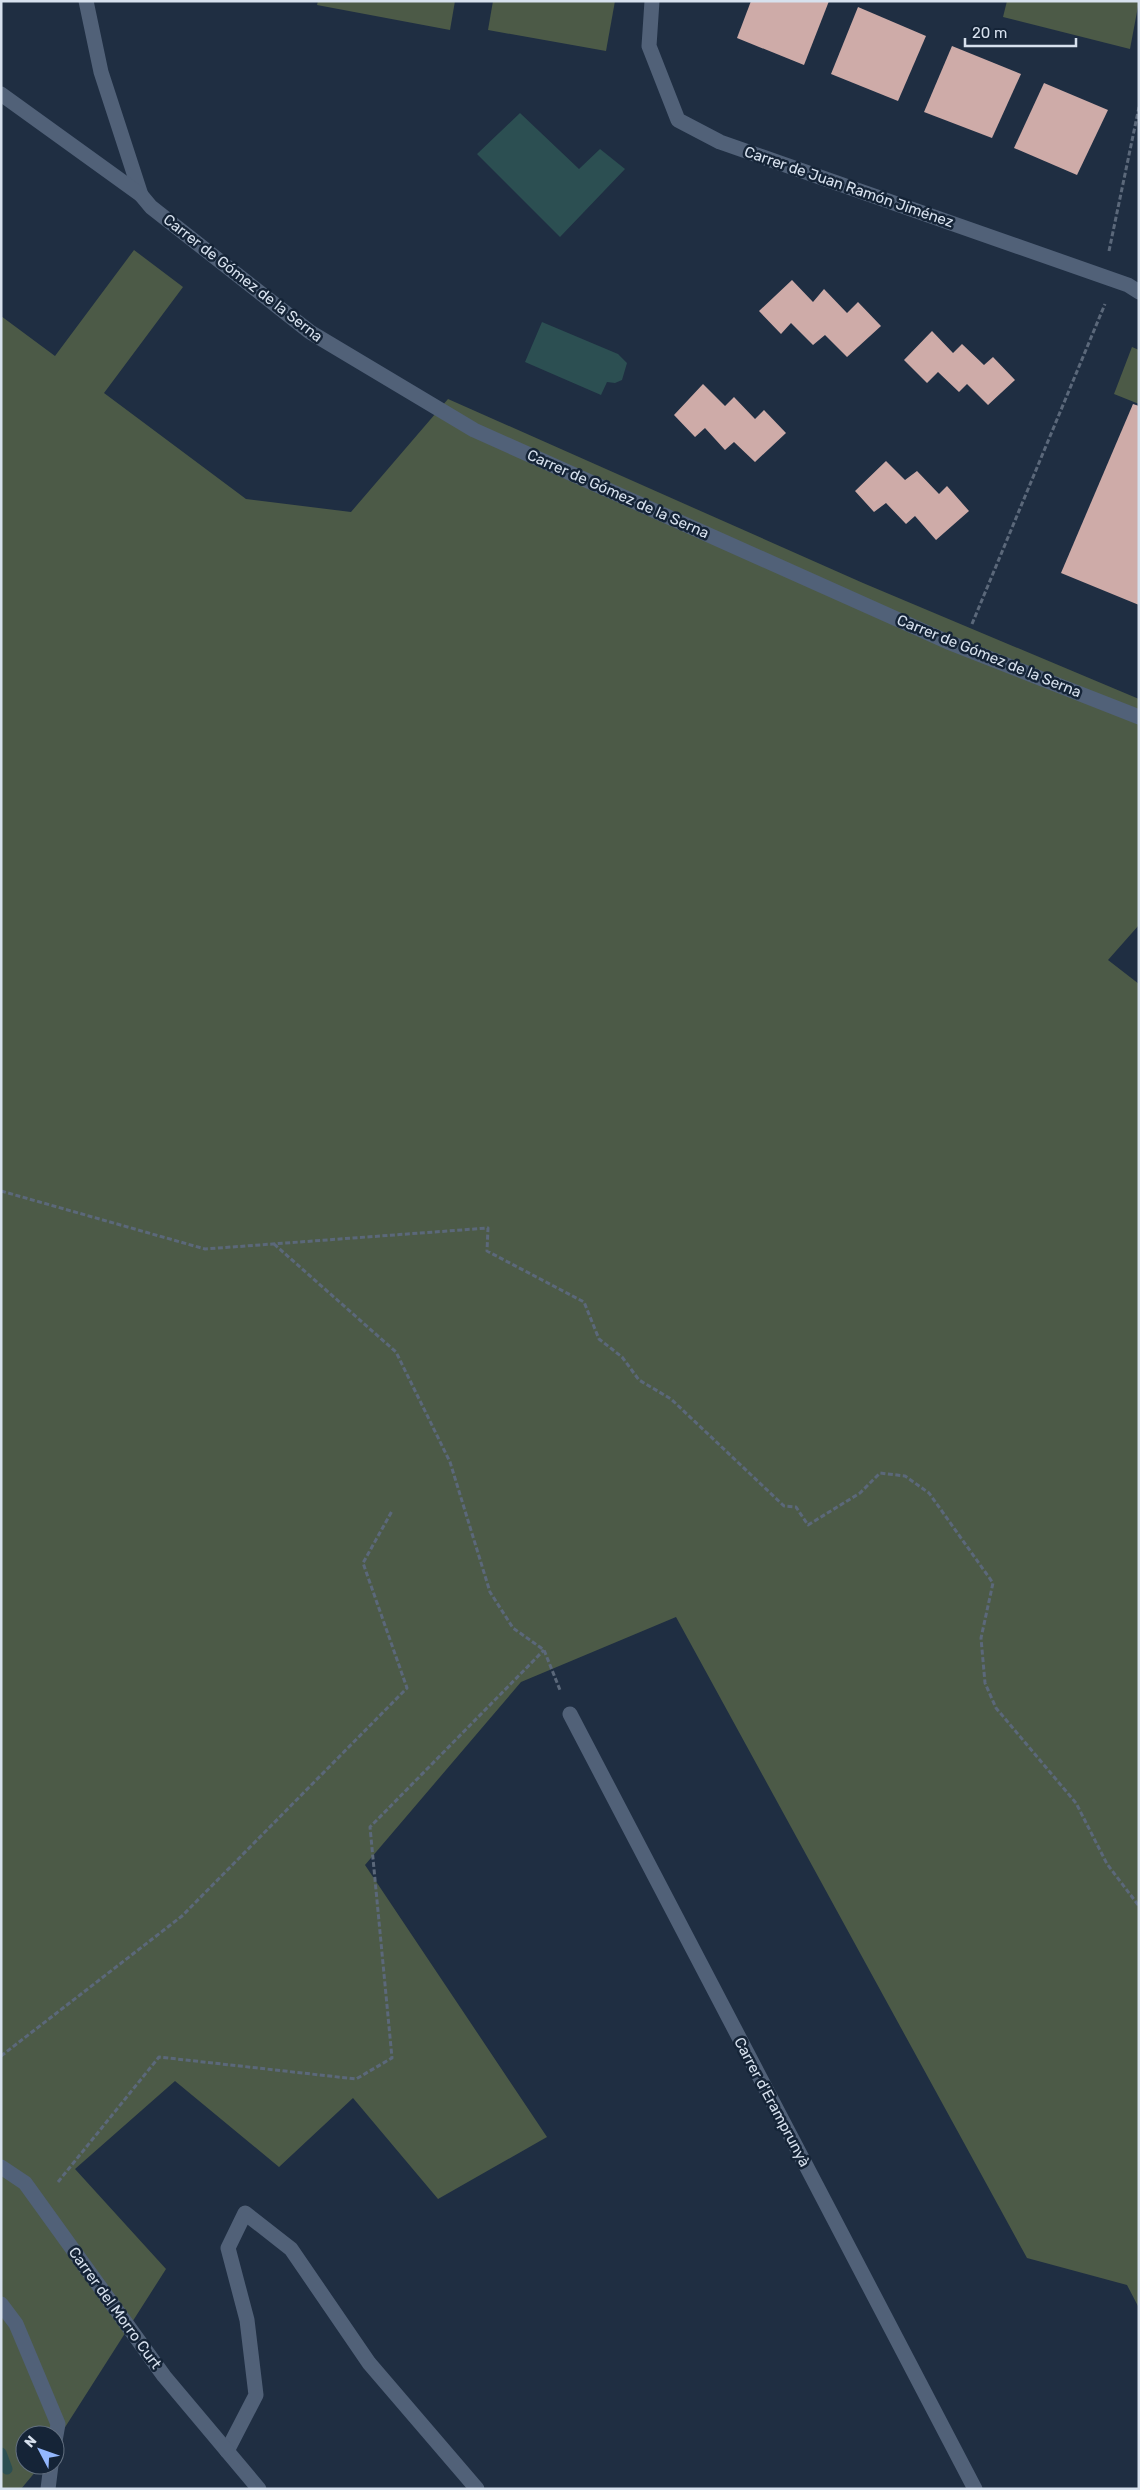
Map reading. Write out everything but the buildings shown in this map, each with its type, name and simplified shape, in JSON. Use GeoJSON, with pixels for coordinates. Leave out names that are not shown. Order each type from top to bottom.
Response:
{"type":"FeatureCollection","features":[{"type":"Feature","properties":{"kind":"street"},"geometry":{"type":"LineString","coordinates":[[86,1],[101,72],[141,196]]}},
{"type":"Feature","properties":{"kind":"street","name":"Carrer de Juan Ramón Jiménez"},"geometry":{"type":"LineString","coordinates":[[652,1],[649,46],[678,120],[720,142],[1109,279],[1139,292]]}},
{"type":"Feature","properties":{"kind":"street","name":"Carrer de Gómez de la Serna"},"geometry":{"type":"LineString","coordinates":[[1,94],[141,196],[151,207],[310,332],[474,430],[962,647],[1139,717]]}},
{"type":"Feature","properties":{"kind":"street","name":"Carrer d'Eramprunyà"},"geometry":{"type":"LineString","coordinates":[[570,1714],[975,2489]]}},
{"type":"Feature","properties":{"kind":"street","name":"Carrer del Morro Curt"},"geometry":{"type":"LineString","coordinates":[[1,2167],[25,2183],[164,2376],[259,2489]]}},
{"type":"Feature","properties":{"kind":"street"},"geometry":{"type":"LineString","coordinates":[[227,2451],[256,2395],[247,2320],[228,2248],[245,2213],[291,2249],[369,2363],[477,2489]]}},
{"type":"Feature","properties":{"kind":"street"},"geometry":{"type":"LineString","coordinates":[[1,2304],[16,2324],[58,2425]]}},
{"type":"Feature","properties":{"kind":"street"},"geometry":{"type":"LineString","coordinates":[[48,2489],[50,2475]]}},
{"type":"Feature","properties":{"kind":"path"},"geometry":{"type":"LineString","coordinates":[[962,647],[1109,279],[1139,107]]}},
{"type":"Feature","properties":{"kind":"path"},"geometry":{"type":"LineString","coordinates":[[1,1191],[205,1249],[488,1228],[487,1251],[584,1302],[599,1340],[622,1357],[639,1380],[670,1399],[784,1506],[796,1507],[808,1525],[860,1493],[880,1473],[905,1476],[928,1493],[993,1583],[981,1638],[985,1683],[996,1708],[1076,1803],[1107,1864],[1139,1906]]}},
{"type":"Feature","properties":{"kind":"path"},"geometry":{"type":"LineString","coordinates":[[274,1244],[396,1352],[450,1462],[490,1592],[513,1628],[544,1650],[570,1714]]}},
{"type":"Feature","properties":{"kind":"path"},"geometry":{"type":"LineString","coordinates":[[1,2056],[182,1916],[406,1688],[363,1563],[392,1511]]}},
{"type":"Feature","properties":{"kind":"path"},"geometry":{"type":"LineString","coordinates":[[41,2204],[159,2057],[356,2079],[392,2058],[370,1827],[544,1650]]}},
{"type":"Feature","properties":{"kind":"shaded area"},"geometry":{"type":"Polygon","coordinates":[[[318,1],[455,1],[450,30],[317,5],[318,1]]]}},
{"type":"Feature","properties":{"kind":"shaded area"},"geometry":{"type":"Polygon","coordinates":[[[493,1],[615,1],[606,51],[488,30],[493,1]]]}},
{"type":"Feature","properties":{"kind":"shaded area"},"geometry":{"type":"Polygon","coordinates":[[[1007,1],[1139,1],[1130,49],[1003,17],[1007,1]]]}},
{"type":"Feature","properties":{"kind":"shaded area"},"geometry":{"type":"Polygon","coordinates":[[[520,113],[579,169],[600,149],[625,169],[560,237],[477,154],[520,113]]]}},
{"type":"Feature","properties":{"kind":"shaded area"},"geometry":{"type":"Polygon","coordinates":[[[134,250],[183,287],[104,393],[246,499],[351,512],[448,399],[863,583],[1139,699],[1139,925],[1108,960],[1139,984],[1139,2308],[1127,2285],[1027,2258],[676,1617],[521,1682],[365,1865],[547,2137],[438,2199],[353,2098],[279,2167],[175,2081],[75,2169],[166,2269],[65,2427],[65,2425],[15,2425],[15,2475],[33,2475],[21,2489],[1,2489],[1,316],[55,356],[134,250]]]}},
{"type":"Feature","properties":{"kind":"shaded area"},"geometry":{"type":"Polygon","coordinates":[[[542,322],[618,354],[627,363],[622,380],[615,383],[607,382],[601,395],[525,362],[542,322]]]}},
{"type":"Feature","properties":{"kind":"shaded area"},"geometry":{"type":"Polygon","coordinates":[[[1132,347],[1139,350],[1139,404],[1114,394],[1132,347]]]}},
{"type":"Feature","properties":{"kind":"waterway"},"geometry":{"type":"LineString","coordinates":[[1,2453],[7,2469]]}}]}
